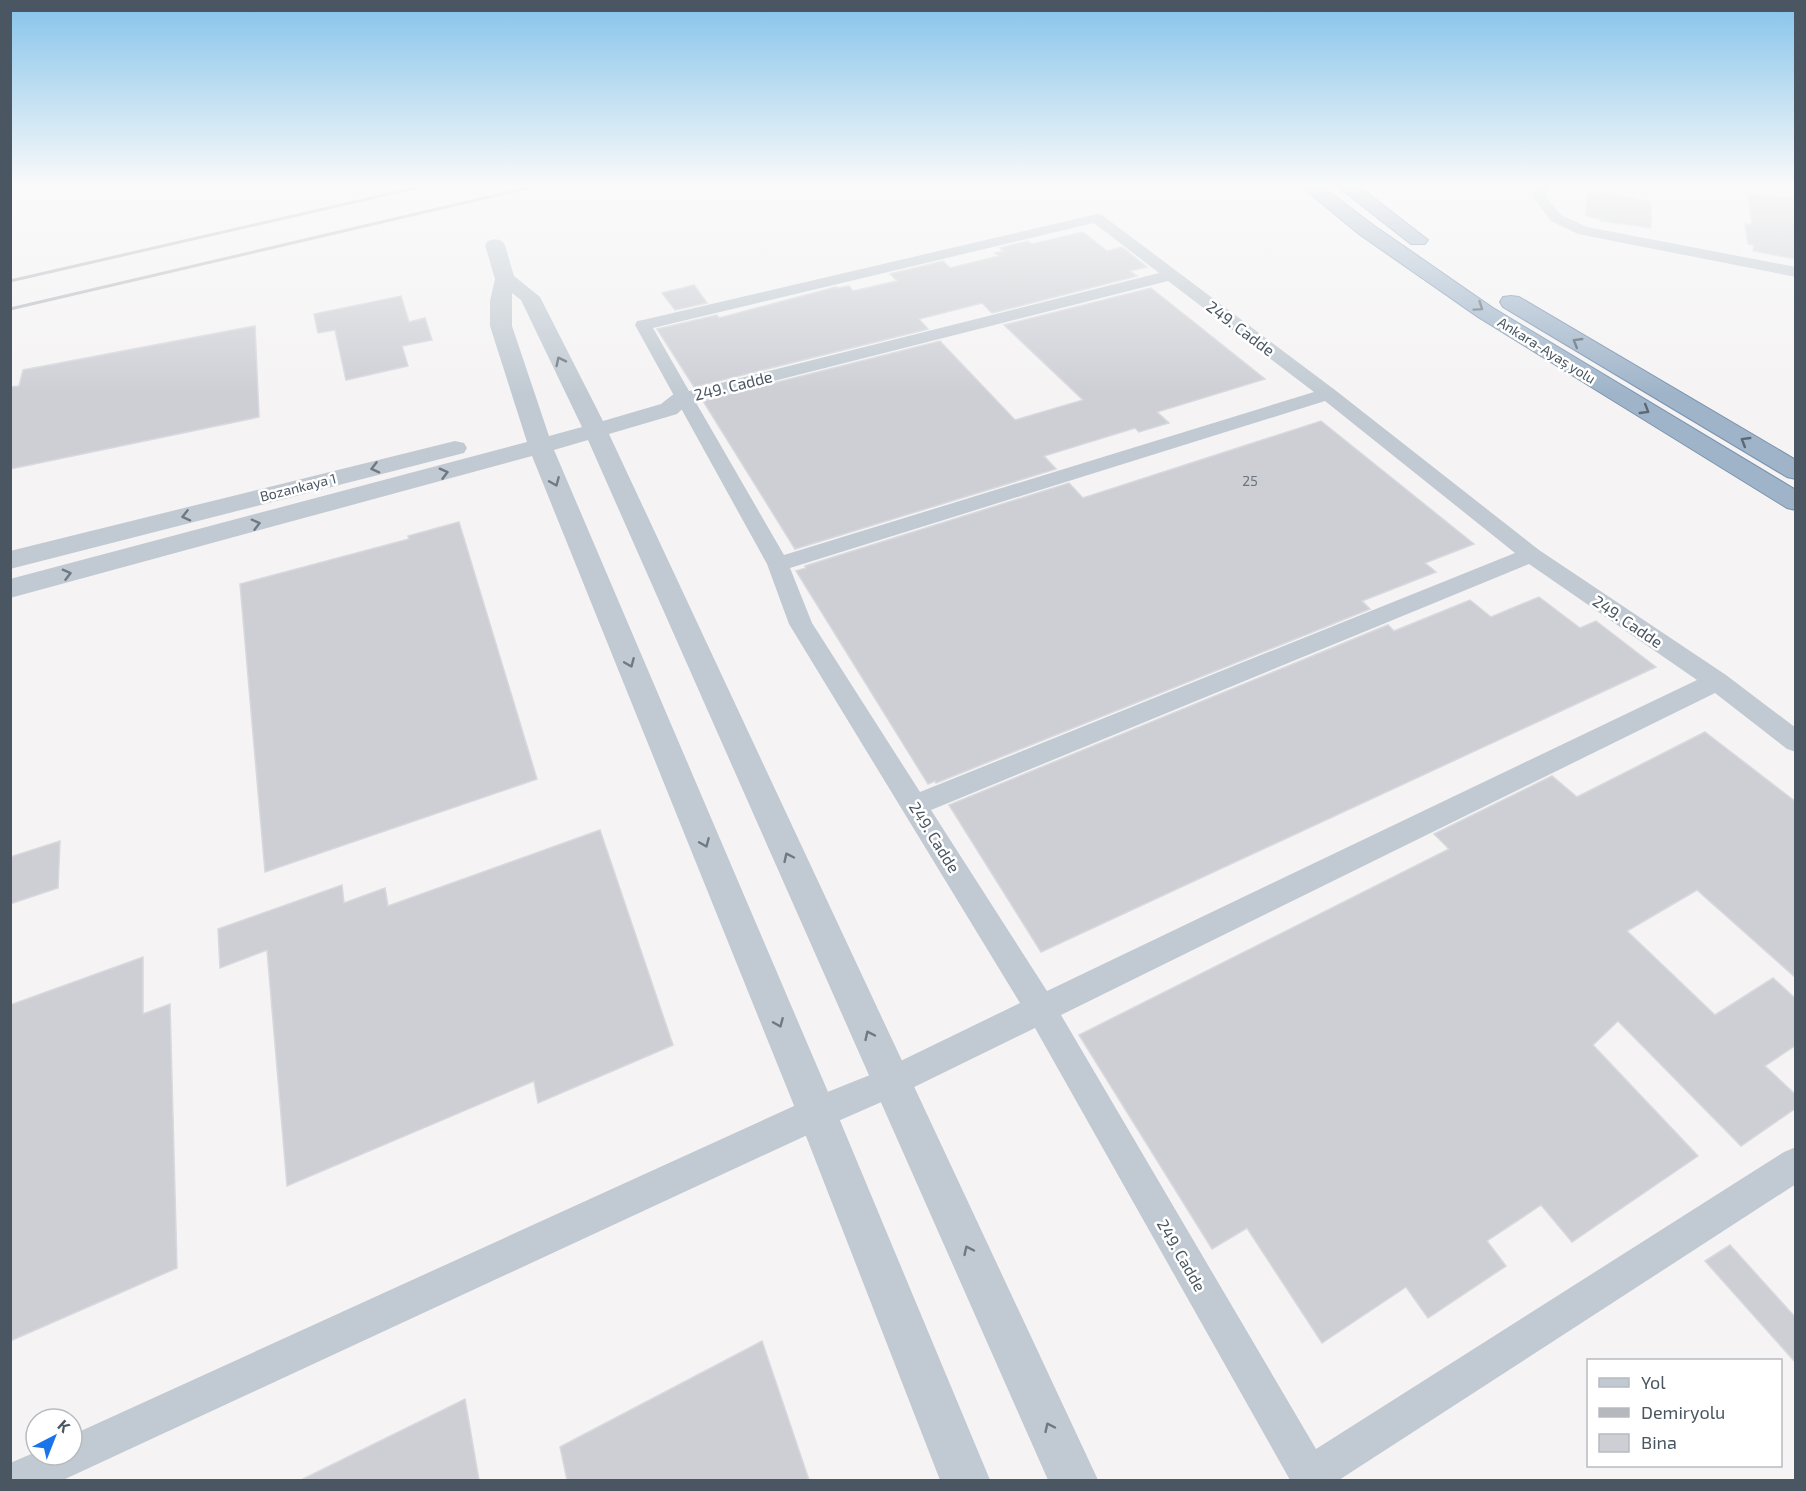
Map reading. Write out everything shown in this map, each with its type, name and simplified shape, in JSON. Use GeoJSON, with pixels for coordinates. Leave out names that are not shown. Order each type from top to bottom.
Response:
{"type":"FeatureCollection","features":[{"type":"Feature","properties":{"kind":"highway","name":"Ankara-Ayaş yolu"},"geometry":{"type":"LineString","coordinates":[[1402,255],[1508,327],[1796,502]]}},
{"type":"Feature","properties":{"kind":"highway","name":"Ankara-Ayaş yolu"},"geometry":{"type":"LineString","coordinates":[[1490,289],[1796,471]]}},
{"type":"Feature","properties":{"kind":"street"},"geometry":{"type":"LineString","coordinates":[[498,255],[505,279],[500,301],[501,326],[537,437],[817,1113],[965,1480]]}},
{"type":"Feature","properties":{"kind":"street"},"geometry":{"type":"LineString","coordinates":[[10,589],[537,437],[591,423],[669,409],[683,398],[643,324],[940,255]]}},
{"type":"Feature","properties":{"kind":"street"},"geometry":{"type":"LineString","coordinates":[[1145,255],[1171,274]]}},
{"type":"Feature","properties":{"kind":"street"},"geometry":{"type":"LineString","coordinates":[[1706,255],[1796,272]]}},
{"type":"Feature","properties":{"kind":"street","name":"249. Cadde"},"geometry":{"type":"LineString","coordinates":[[1311,1478],[1041,1009],[801,624],[778,564],[683,398],[1171,274],[1328,394],[1531,555],[1717,681],[1796,742]]}},
{"type":"Feature","properties":{"kind":"street"},"geometry":{"type":"LineString","coordinates":[[505,279],[530,297],[591,423],[1073,1480]]}},
{"type":"Feature","properties":{"kind":"street"},"geometry":{"type":"LineString","coordinates":[[778,564],[1328,394]]}},
{"type":"Feature","properties":{"kind":"street","name":"Bozankaya 1"},"geometry":{"type":"LineString","coordinates":[[10,560],[537,437]]}},
{"type":"Feature","properties":{"kind":"street"},"geometry":{"type":"LineString","coordinates":[[915,805],[1531,555]]}},
{"type":"Feature","properties":{"kind":"street"},"geometry":{"type":"LineString","coordinates":[[19,1480],[817,1113],[891,1082],[1717,681]]}},
{"type":"Feature","properties":{"kind":"street"},"geometry":{"type":"LineString","coordinates":[[1311,1478],[1796,1164]]}},
{"type":"Feature","properties":{"kind":"building"},"geometry":{"type":"Polygon","coordinates":[[[997,255],[1131,255],[1147,267],[1130,271],[1137,276],[992,313],[982,303],[919,319],[928,329],[694,387],[657,329],[717,315],[719,318],[836,287],[849,286],[853,291],[897,281],[890,274],[943,261],[950,268],[999,256],[997,255]]]}},
{"type":"Feature","properties":{"kind":"building"},"geometry":{"type":"Polygon","coordinates":[[[1772,255],[1796,255],[1796,259],[1772,255]]]}},
{"type":"Feature","properties":{"kind":"building"},"geometry":{"type":"Polygon","coordinates":[[[694,285],[707,303],[675,310],[662,293],[694,285]]]}},
{"type":"Feature","properties":{"kind":"building"},"geometry":{"type":"Polygon","coordinates":[[[1151,288],[1265,379],[1157,412],[1169,423],[1139,432],[1135,428],[1044,456],[1056,469],[795,549],[703,401],[940,341],[1015,420],[1083,400],[1004,325],[1151,288]]]}},
{"type":"Feature","properties":{"kind":"building"},"geometry":{"type":"Polygon","coordinates":[[[401,296],[409,322],[425,318],[432,340],[402,346],[408,366],[346,380],[335,330],[318,333],[314,314],[401,296]]]}},
{"type":"Feature","properties":{"kind":"building"},"geometry":{"type":"Polygon","coordinates":[[[255,326],[259,417],[10,469],[10,387],[19,386],[23,370],[255,326]]]}},
{"type":"Feature","properties":{"kind":"building"},"geometry":{"type":"Polygon","coordinates":[[[1321,421],[1474,544],[1425,563],[1436,572],[1362,601],[1370,609],[936,783],[935,781],[928,784],[796,571],[806,568],[805,566],[1069,483],[1083,498],[1321,421]]]}},
{"type":"Feature","properties":{"kind":"building"},"geometry":{"type":"Polygon","coordinates":[[[459,522],[537,779],[265,872],[240,584],[409,539],[408,536],[459,522]]]}},
{"type":"Feature","properties":{"kind":"building"},"geometry":{"type":"Polygon","coordinates":[[[1539,597],[1580,628],[1596,621],[1656,667],[1041,952],[949,805],[1388,625],[1394,631],[1470,600],[1491,617],[1539,597]]]}},
{"type":"Feature","properties":{"kind":"building"},"geometry":{"type":"Polygon","coordinates":[[[1705,732],[1796,802],[1796,978],[1697,890],[1627,931],[1715,1015],[1773,978],[1796,999],[1796,1045],[1765,1066],[1796,1095],[1796,1108],[1741,1146],[1618,1021],[1593,1045],[1698,1156],[1572,1242],[1541,1205],[1487,1241],[1506,1266],[1428,1318],[1406,1287],[1322,1343],[1247,1228],[1212,1249],[1079,1035],[1449,849],[1434,834],[1552,776],[1577,797],[1705,732]]]}},
{"type":"Feature","properties":{"kind":"building"},"geometry":{"type":"Polygon","coordinates":[[[600,830],[673,1045],[538,1103],[534,1081],[287,1186],[267,950],[220,968],[218,929],[342,885],[344,903],[385,888],[388,906],[600,830]]]}},
{"type":"Feature","properties":{"kind":"building"},"geometry":{"type":"Polygon","coordinates":[[[60,841],[58,888],[10,904],[10,857],[60,841]]]}},
{"type":"Feature","properties":{"kind":"building"},"geometry":{"type":"Polygon","coordinates":[[[143,957],[143,1014],[170,1004],[177,1268],[10,1341],[10,1005],[143,957]]]}},
{"type":"Feature","properties":{"kind":"building"},"geometry":{"type":"Polygon","coordinates":[[[1730,1245],[1796,1318],[1796,1363],[1705,1261],[1730,1245]]]}},
{"type":"Feature","properties":{"kind":"building"},"geometry":{"type":"Polygon","coordinates":[[[762,1341],[809,1480],[567,1480],[560,1447],[762,1341]]]}},
{"type":"Feature","properties":{"kind":"building"},"geometry":{"type":"Polygon","coordinates":[[[465,1399],[479,1480],[301,1480],[465,1399]]]}},
{"type":"Feature","properties":{"kind":"railway"},"geometry":{"type":"LineString","coordinates":[[10,281],[125,255]]}},
{"type":"Feature","properties":{"kind":"railway"},"geometry":{"type":"LineString","coordinates":[[10,309],[243,255]]}}]}
